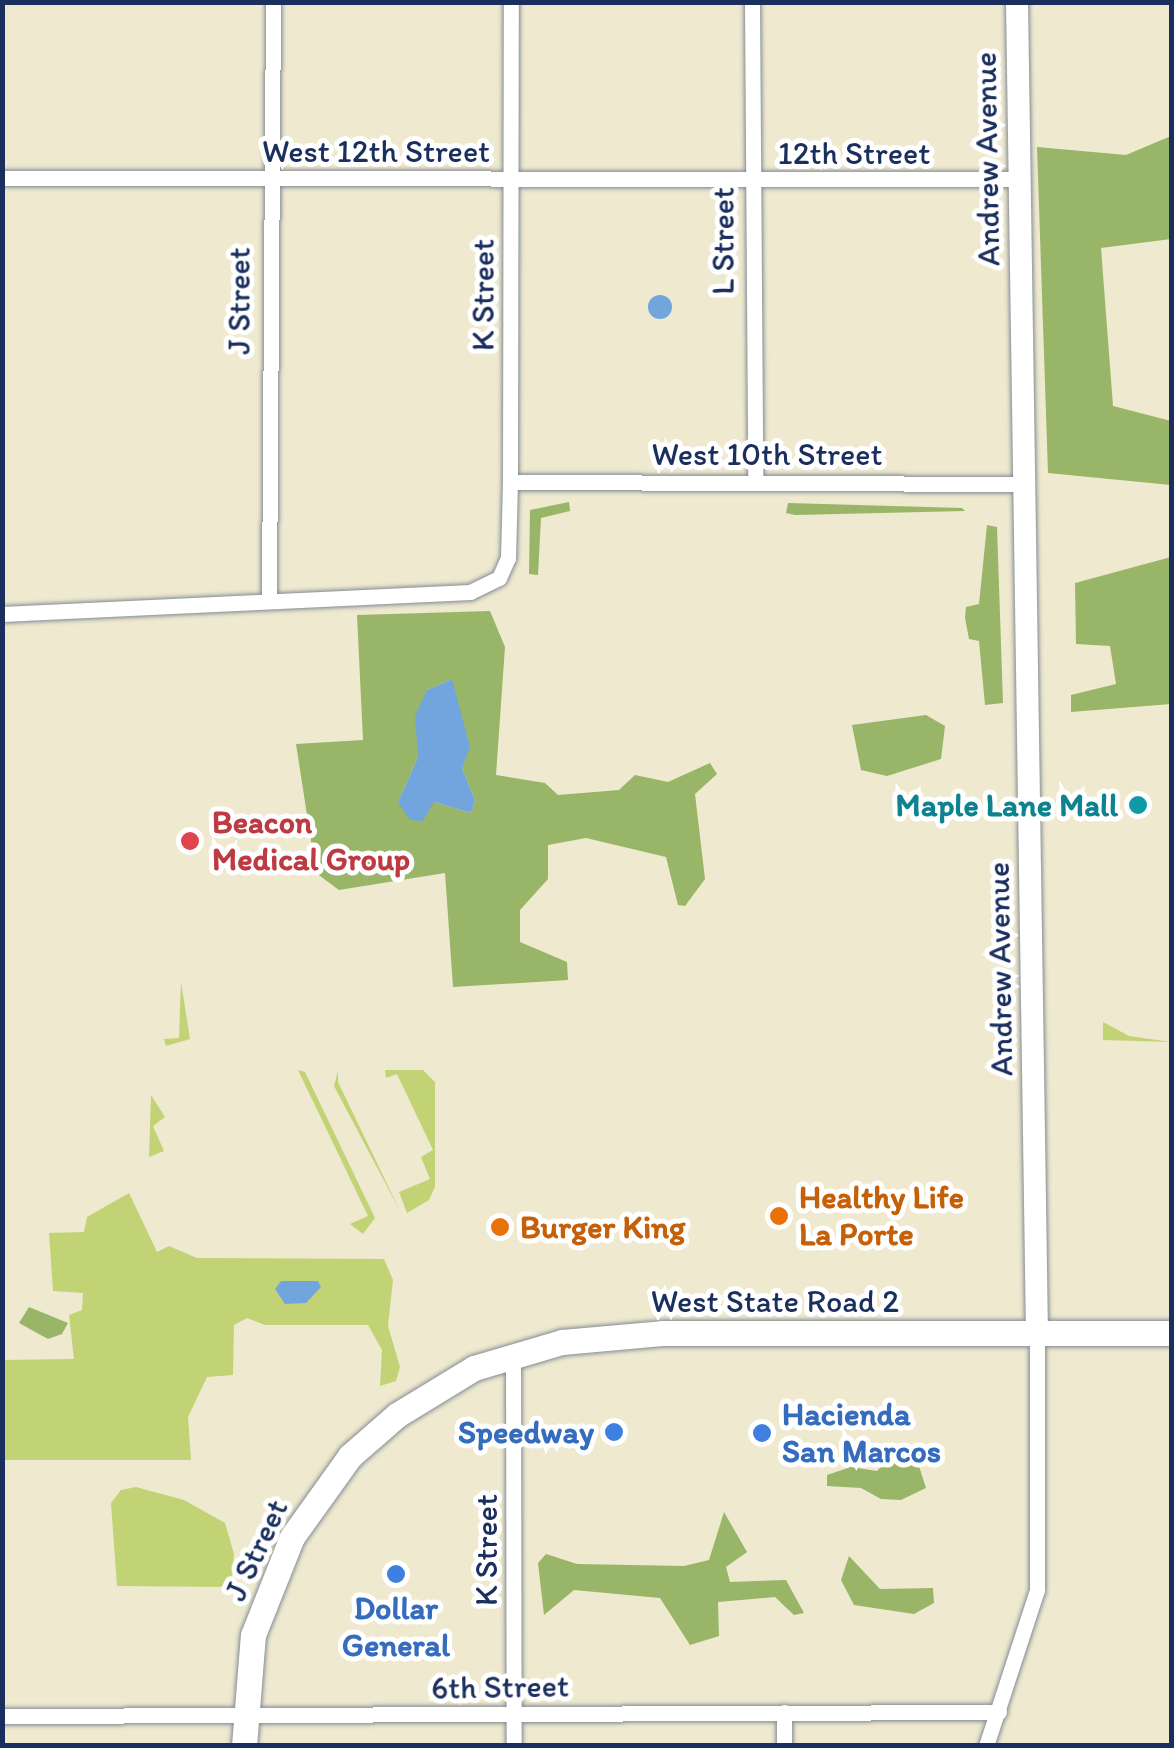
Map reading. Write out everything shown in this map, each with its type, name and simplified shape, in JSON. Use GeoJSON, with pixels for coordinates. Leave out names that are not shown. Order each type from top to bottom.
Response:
{"type":"FeatureCollection","features":[{"type":"Feature","properties":{"kind":"main road","name":"West State Road 2"},"geometry":{"type":"LineString","coordinates":[[396,1415],[465,1372],[513,1354],[562,1342],[662,1333],[1172,1333]]}},
{"type":"Feature","properties":{"kind":"main road","name":"J Street"},"geometry":{"type":"LineString","coordinates":[[244,1746],[253,1635],[292,1537],[350,1456],[396,1415]]}},
{"type":"Feature","properties":{"kind":"street","name":"J Street"},"geometry":{"type":"LineString","coordinates":[[269,600],[273,2]]}},
{"type":"Feature","properties":{"kind":"street","name":"K Street"},"geometry":{"type":"LineString","coordinates":[[269,600],[470,592],[494,583],[508,558],[511,2]]}},
{"type":"Feature","properties":{"kind":"street","name":"L Street"},"geometry":{"type":"LineString","coordinates":[[752,2],[754,480]]}},
{"type":"Feature","properties":{"kind":"street","name":"Andrew Avenue"},"geometry":{"type":"LineString","coordinates":[[986,1746],[1023,1645],[1040,1557],[1018,2]]}},
{"type":"Feature","properties":{"kind":"street","name":"West 12th Street"},"geometry":{"type":"LineString","coordinates":[[2,178],[750,182]]}},
{"type":"Feature","properties":{"kind":"street","name":"12th Street"},"geometry":{"type":"LineString","coordinates":[[750,182],[1019,179]]}},
{"type":"Feature","properties":{"kind":"street","name":"West 10th Street"},"geometry":{"type":"LineString","coordinates":[[510,482],[1024,484]]}},
{"type":"Feature","properties":{"kind":"street"},"geometry":{"type":"LineString","coordinates":[[2,614],[269,600]]}},
{"type":"Feature","properties":{"kind":"street","name":"K Street"},"geometry":{"type":"LineString","coordinates":[[513,1354],[514,1746]]}},
{"type":"Feature","properties":{"kind":"street"},"geometry":{"type":"LineString","coordinates":[[784,1712],[784,1746]]}},
{"type":"Feature","properties":{"kind":"street","name":"6th Street"},"geometry":{"type":"LineString","coordinates":[[2,1716],[998,1712]]}},
{"type":"Feature","properties":{"kind":"green space"},"geometry":{"type":"Polygon","coordinates":[[[1171,136],[1171,239],[1101,248],[1113,406],[1171,421],[1171,485],[1048,473],[1037,147],[1126,155],[1171,136]]]}},
{"type":"Feature","properties":{"kind":"green space"},"geometry":{"type":"Polygon","coordinates":[[[569,502],[570,511],[541,518],[538,575],[529,574],[530,510],[569,502]]]}},
{"type":"Feature","properties":{"kind":"green space"},"geometry":{"type":"Polygon","coordinates":[[[788,503],[965,511],[795,515],[786,513],[788,503]]]}},
{"type":"Feature","properties":{"kind":"green space"},"geometry":{"type":"Polygon","coordinates":[[[987,525],[997,527],[1003,703],[985,705],[979,641],[969,639],[965,618],[966,607],[979,604],[987,525]]]}},
{"type":"Feature","properties":{"kind":"green space"},"geometry":{"type":"Polygon","coordinates":[[[1171,557],[1171,704],[1071,712],[1071,695],[1116,684],[1110,646],[1076,644],[1075,583],[1171,557]]]}},
{"type":"Feature","properties":{"kind":"green space"},"geometry":{"type":"Polygon","coordinates":[[[490,611],[505,647],[496,775],[545,783],[558,795],[619,790],[635,775],[668,782],[710,763],[717,774],[695,794],[705,879],[685,906],[678,905],[666,857],[586,838],[548,845],[548,879],[520,910],[520,942],[567,962],[568,980],[453,987],[445,873],[339,890],[316,873],[296,744],[363,740],[357,615],[490,611]],[[452,679],[427,690],[418,757],[398,802],[434,802],[471,813],[475,800],[462,768],[452,679]]]}},
{"type":"Feature","properties":{"kind":"green space"},"geometry":{"type":"Polygon","coordinates":[[[926,715],[945,726],[941,759],[887,776],[861,770],[852,725],[926,715]]]}},
{"type":"Feature","properties":{"kind":"green space"},"geometry":{"type":"Polygon","coordinates":[[[181,982],[190,1039],[166,1046],[164,1039],[179,1038],[181,982]]]}},
{"type":"Feature","properties":{"kind":"green space"},"geometry":{"type":"Polygon","coordinates":[[[1103,1022],[1129,1036],[1171,1042],[1103,1040],[1103,1022]]]}},
{"type":"Feature","properties":{"kind":"green space"},"geometry":{"type":"Polygon","coordinates":[[[298,1070],[305,1072],[375,1218],[363,1234],[350,1224],[368,1216],[298,1070]]]}},
{"type":"Feature","properties":{"kind":"green space"},"geometry":{"type":"Polygon","coordinates":[[[385,1070],[423,1070],[435,1082],[435,1187],[429,1200],[407,1213],[399,1192],[430,1179],[421,1157],[433,1150],[397,1074],[386,1078],[385,1070]]]}},
{"type":"Feature","properties":{"kind":"green space"},"geometry":{"type":"Polygon","coordinates":[[[338,1071],[338,1082],[401,1213],[334,1086],[338,1071]]]}},
{"type":"Feature","properties":{"kind":"green space"},"geometry":{"type":"Polygon","coordinates":[[[151,1095],[165,1117],[153,1126],[164,1151],[149,1157],[151,1095]]]}},
{"type":"Feature","properties":{"kind":"green space"},"geometry":{"type":"Polygon","coordinates":[[[129,1193],[157,1252],[169,1246],[197,1258],[384,1259],[393,1280],[388,1326],[400,1367],[396,1381],[380,1386],[382,1350],[368,1325],[265,1325],[247,1318],[234,1325],[233,1375],[207,1377],[188,1417],[191,1460],[3,1460],[2,1360],[74,1359],[69,1315],[82,1310],[83,1293],[53,1291],[49,1233],[84,1232],[87,1217],[129,1193]]]}},
{"type":"Feature","properties":{"kind":"green space"},"geometry":{"type":"Polygon","coordinates":[[[29,1307],[68,1323],[62,1334],[48,1339],[19,1323],[29,1307]]]}},
{"type":"Feature","properties":{"kind":"green space"},"geometry":{"type":"Polygon","coordinates":[[[890,1457],[917,1460],[926,1488],[901,1500],[881,1499],[861,1488],[827,1486],[827,1475],[851,1467],[877,1471],[890,1457]]]}},
{"type":"Feature","properties":{"kind":"green space"},"geometry":{"type":"Polygon","coordinates":[[[136,1487],[184,1500],[225,1523],[234,1554],[231,1587],[117,1586],[111,1503],[121,1490],[136,1487]]]}},
{"type":"Feature","properties":{"kind":"green space"},"geometry":{"type":"Polygon","coordinates":[[[724,1512],[747,1552],[726,1567],[730,1582],[786,1580],[804,1613],[794,1615],[775,1597],[718,1602],[719,1636],[690,1645],[660,1598],[574,1590],[544,1615],[538,1563],[546,1554],[577,1564],[684,1566],[709,1560],[724,1512]]]}},
{"type":"Feature","properties":{"kind":"green space"},"geometry":{"type":"Polygon","coordinates":[[[849,1556],[880,1589],[933,1588],[934,1603],[914,1614],[854,1605],[841,1580],[849,1556]]]}},
{"type":"Feature","properties":{"kind":"water"},"geometry":{"type":"Polygon","coordinates":[[[660,295],[669,298],[669,316],[660,319],[651,316],[648,307],[651,298],[660,295]]]}},
{"type":"Feature","properties":{"kind":"water"},"geometry":{"type":"Polygon","coordinates":[[[452,679],[470,747],[462,768],[475,800],[471,813],[434,802],[423,821],[410,820],[398,802],[418,757],[415,716],[427,690],[452,679]]]}},
{"type":"Feature","properties":{"kind":"water"},"geometry":{"type":"Polygon","coordinates":[[[281,1281],[318,1281],[321,1287],[306,1303],[285,1304],[275,1289],[281,1281]]]}},
{"type":"Feature","properties":{"kind":"place","name":"Maple Lane Mall"},"geometry":{"type":"Point","coordinates":[1138,805]}},
{"type":"Feature","properties":{"kind":"place","name":"Beacon Medical Group"},"geometry":{"type":"Point","coordinates":[190,841]}},
{"type":"Feature","properties":{"kind":"place","name":"Healthy Life La Porte"},"geometry":{"type":"Point","coordinates":[779,1216]}},
{"type":"Feature","properties":{"kind":"place","name":"Burger King"},"geometry":{"type":"Point","coordinates":[500,1227]}},
{"type":"Feature","properties":{"kind":"place","name":"Speedway"},"geometry":{"type":"Point","coordinates":[614,1432]}},
{"type":"Feature","properties":{"kind":"place","name":"Hacienda San Marcos"},"geometry":{"type":"Point","coordinates":[762,1433]}},
{"type":"Feature","properties":{"kind":"place","name":"Dollar General"},"geometry":{"type":"Point","coordinates":[396,1574]}}]}
